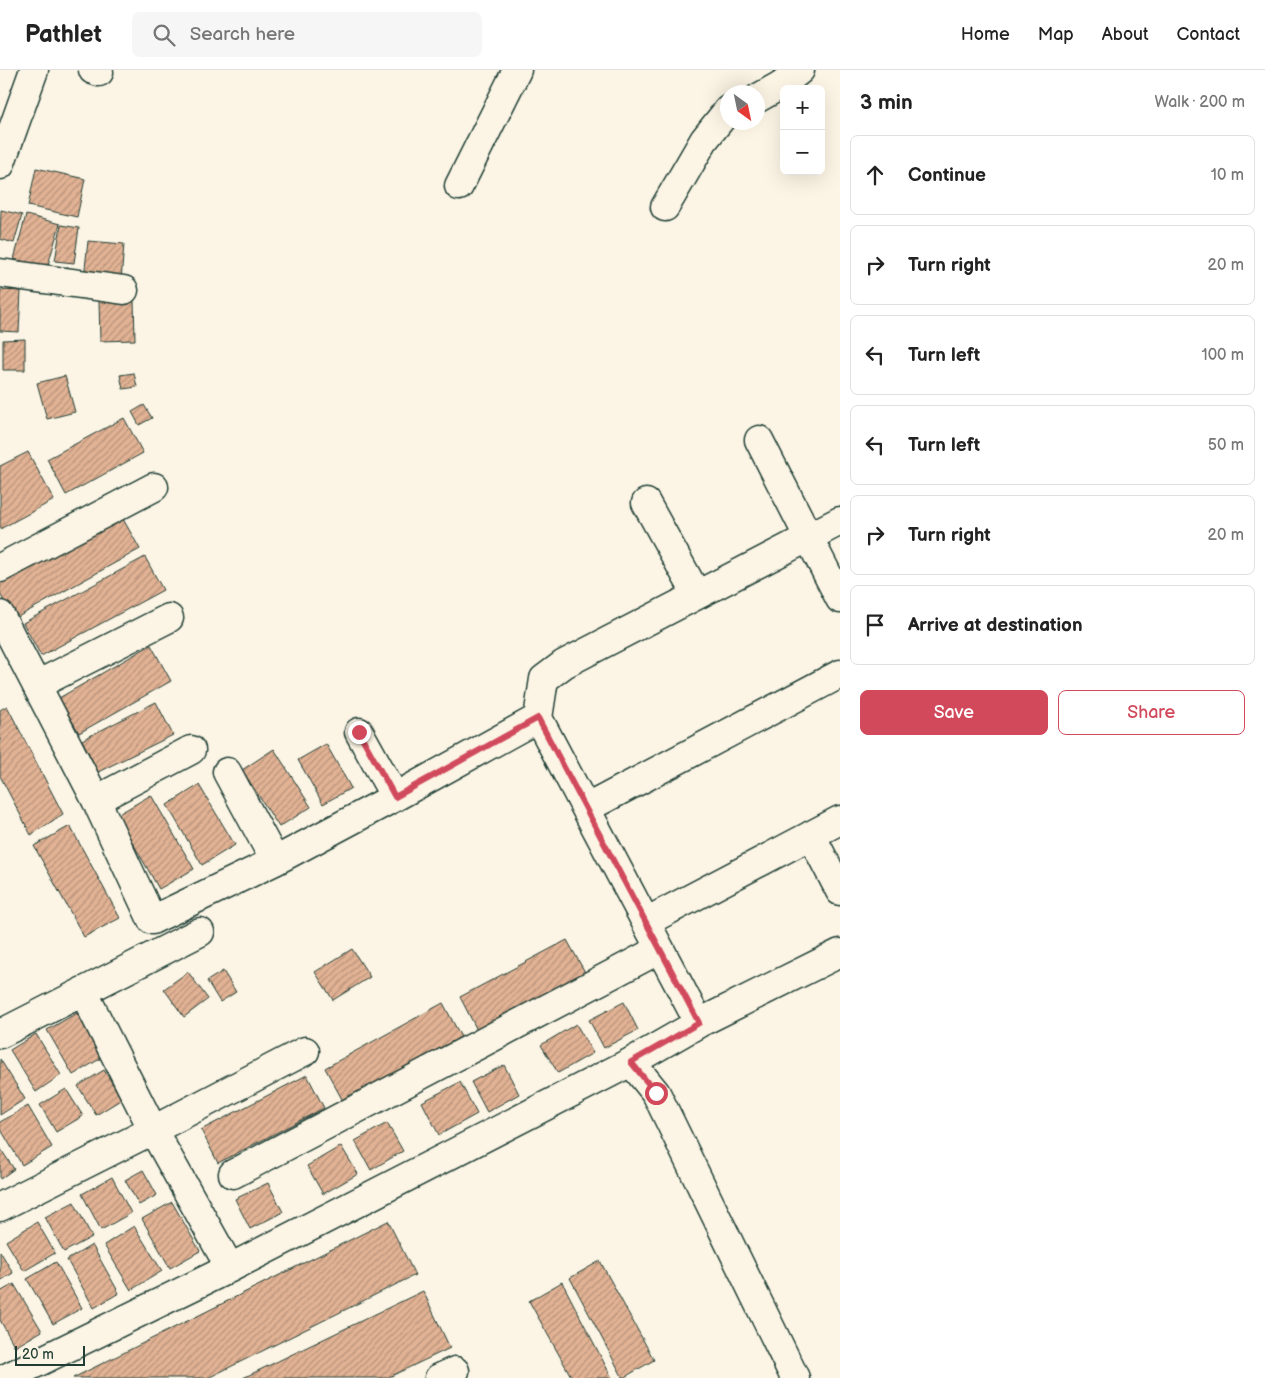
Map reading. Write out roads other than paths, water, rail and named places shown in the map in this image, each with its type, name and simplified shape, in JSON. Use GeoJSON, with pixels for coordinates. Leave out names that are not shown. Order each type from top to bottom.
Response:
{"type":"FeatureCollection","features":[{"type":"Feature","properties":{"kind":"street"},"geometry":{"type":"LineString","coordinates":[[0,163],[34,70]]}},
{"type":"Feature","properties":{"kind":"street"},"geometry":{"type":"LineString","coordinates":[[460,186],[517,70]]}},
{"type":"Feature","properties":{"kind":"street"},"geometry":{"type":"LineString","coordinates":[[765,94],[782,85],[800,70]]}},
{"type":"Feature","properties":{"kind":"street"},"geometry":{"type":"LineString","coordinates":[[665,207],[704,140],[720,120]]}},
{"type":"Feature","properties":{"kind":"street"},"geometry":{"type":"LineString","coordinates":[[0,273],[124,290]]}},
{"type":"Feature","properties":{"kind":"street"},"geometry":{"type":"LineString","coordinates":[[760,440],[840,600]]}},
{"type":"Feature","properties":{"kind":"street"},"geometry":{"type":"LineString","coordinates":[[0,568],[154,487]]}},
{"type":"Feature","properties":{"kind":"street"},"geometry":{"type":"LineString","coordinates":[[646,503],[696,595]]}},
{"type":"Feature","properties":{"kind":"street"},"geometry":{"type":"LineString","coordinates":[[699,1023],[538,718],[544,679],[564,664],[840,521]]}},
{"type":"Feature","properties":{"kind":"street"},"geometry":{"type":"LineString","coordinates":[[0,615],[96,800],[152,920],[275,861],[538,718]]}},
{"type":"Feature","properties":{"kind":"street"},"geometry":{"type":"LineString","coordinates":[[38,685],[169,618]]}},
{"type":"Feature","properties":{"kind":"street"},"geometry":{"type":"LineString","coordinates":[[587,808],[840,674]]}},
{"type":"Feature","properties":{"kind":"street"},"geometry":{"type":"LineString","coordinates":[[359,732],[395,797]]}},
{"type":"Feature","properties":{"kind":"street"},"geometry":{"type":"LineString","coordinates":[[96,800],[191,750]]}},
{"type":"Feature","properties":{"kind":"street"},"geometry":{"type":"LineString","coordinates":[[227,772],[275,861]]}},
{"type":"Feature","properties":{"kind":"street"},"geometry":{"type":"LineString","coordinates":[[646,922],[840,820]]}},
{"type":"Feature","properties":{"kind":"street"},"geometry":{"type":"LineString","coordinates":[[811,835],[840,891]]}},
{"type":"Feature","properties":{"kind":"street"},"geometry":{"type":"LineString","coordinates":[[0,1034],[200,932]]}},
{"type":"Feature","properties":{"kind":"street"},"geometry":{"type":"LineString","coordinates":[[233,1174],[660,949]]}},
{"type":"Feature","properties":{"kind":"street"},"geometry":{"type":"LineString","coordinates":[[6,1378],[230,1268],[631,1062],[699,1023],[840,953]]}},
{"type":"Feature","properties":{"kind":"street"},"geometry":{"type":"LineString","coordinates":[[83,991],[153,1130],[230,1268]]}},
{"type":"Feature","properties":{"kind":"street"},"geometry":{"type":"LineString","coordinates":[[0,1206],[153,1130],[305,1051]]}},
{"type":"Feature","properties":{"kind":"street"},"geometry":{"type":"LineString","coordinates":[[631,1062],[656,1093],[796,1378]]}}]}
